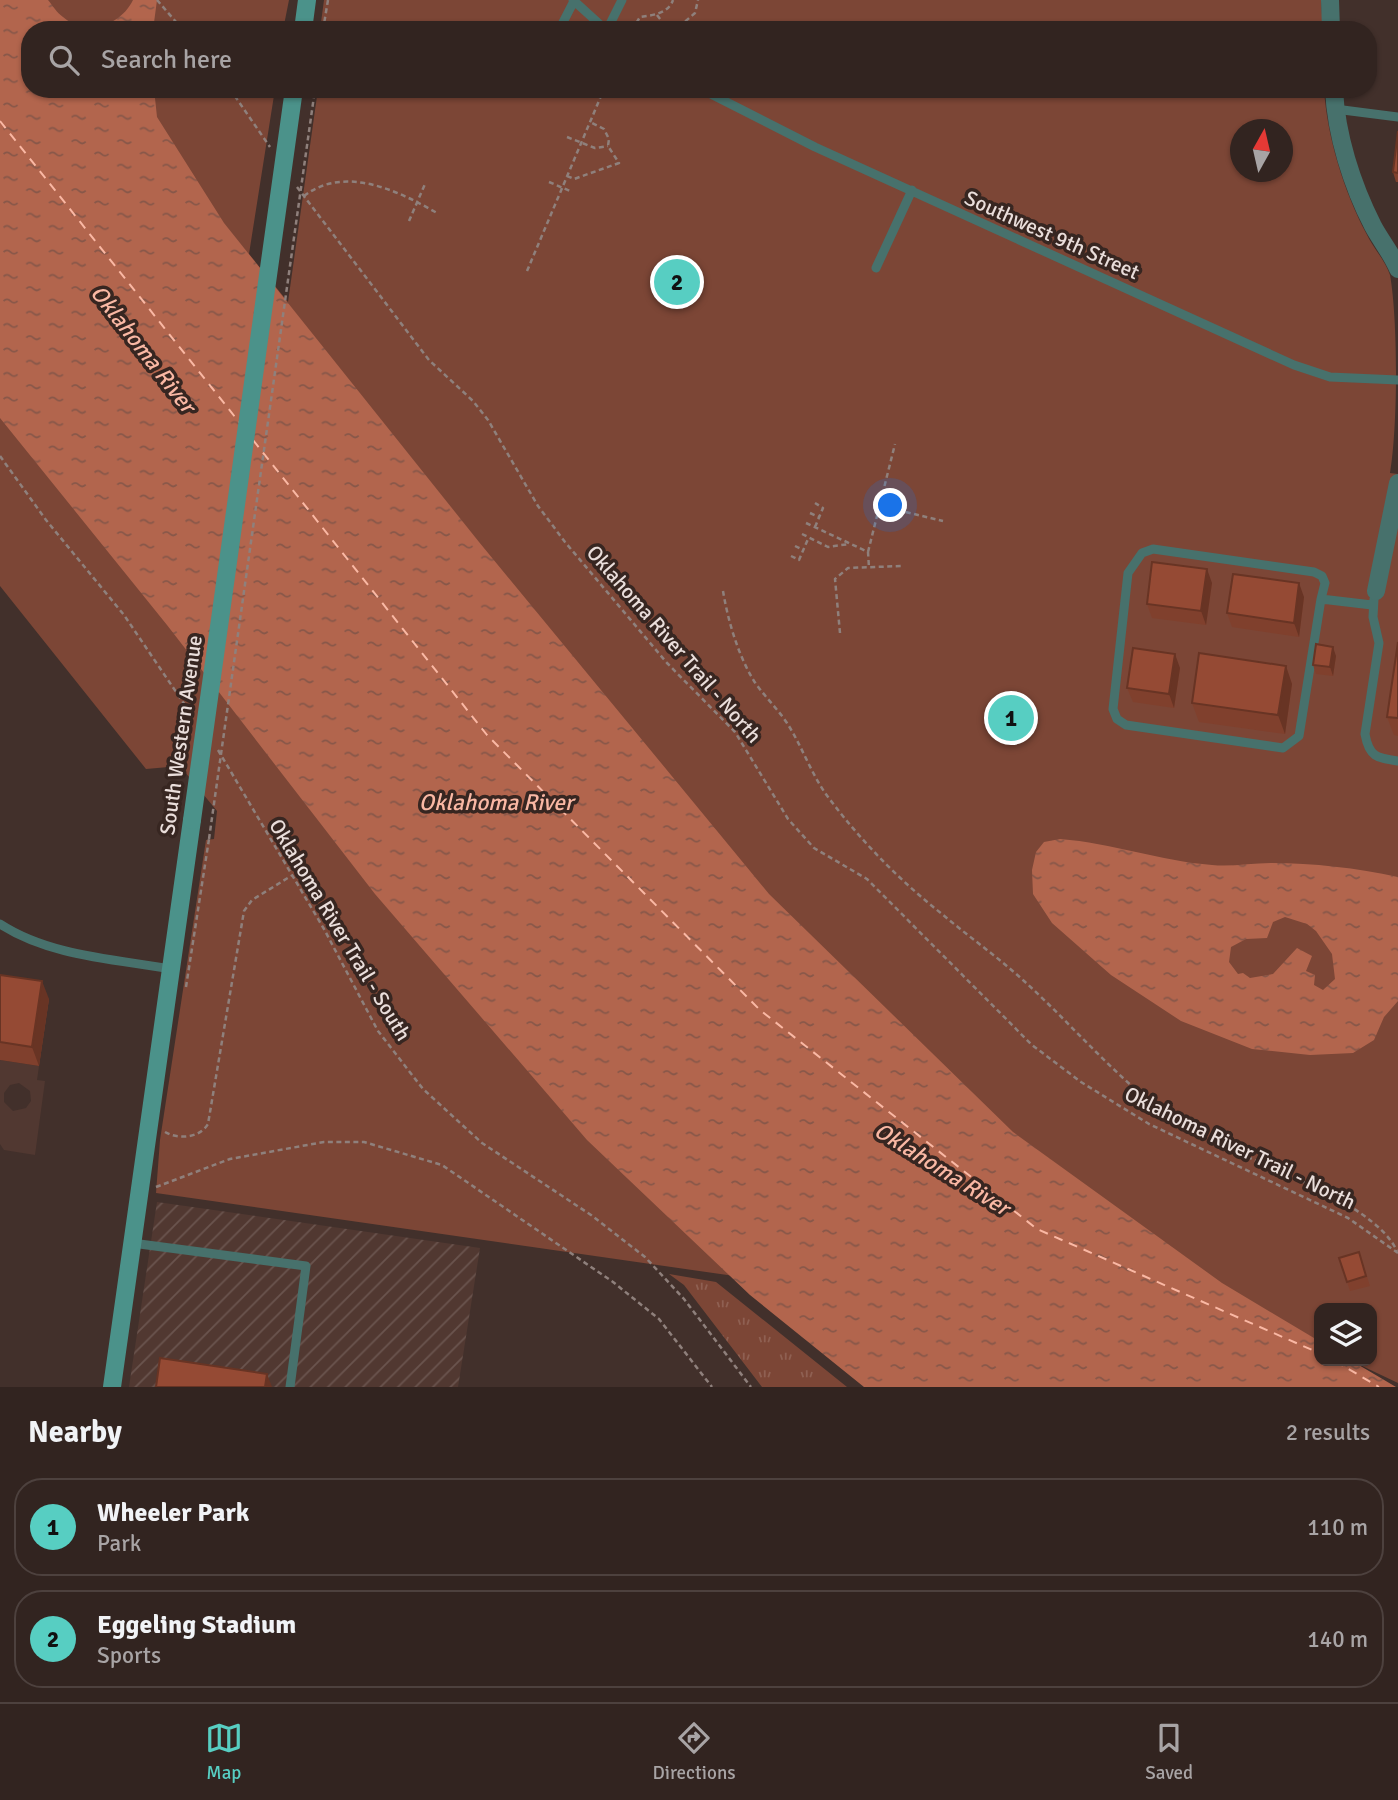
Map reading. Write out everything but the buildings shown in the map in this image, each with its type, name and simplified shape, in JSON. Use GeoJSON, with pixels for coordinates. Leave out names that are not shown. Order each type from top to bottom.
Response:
{"type":"FeatureCollection","features":[{"type":"Feature","properties":{"kind":"main road","name":"South Western Avenue"},"geometry":{"type":"LineString","coordinates":[[112,1387],[293,98]]}},
{"type":"Feature","properties":{"kind":"street"},"geometry":{"type":"LineString","coordinates":[[1330,0],[1331,21]]}},
{"type":"Feature","properties":{"kind":"street"},"geometry":{"type":"LineString","coordinates":[[1334,98],[1349,162],[1368,215],[1391,242],[1398,269]]}},
{"type":"Feature","properties":{"kind":"street"},"geometry":{"type":"LineString","coordinates":[[1374,598],[1398,483]]}},
{"type":"Feature","properties":{"kind":"lane"},"geometry":{"type":"LineString","coordinates":[[611,21],[622,0]]}},
{"type":"Feature","properties":{"kind":"lane"},"geometry":{"type":"LineString","coordinates":[[564,21],[574,1],[596,21]]}},
{"type":"Feature","properties":{"kind":"lane","name":"Southwest 9th Street"},"geometry":{"type":"LineString","coordinates":[[719,98],[815,147],[1294,365],[1330,377],[1398,380]]}},
{"type":"Feature","properties":{"kind":"lane"},"geometry":{"type":"LineString","coordinates":[[1335,109],[1398,117]]}},
{"type":"Feature","properties":{"kind":"lane"},"geometry":{"type":"LineString","coordinates":[[876,268],[912,190]]}},
{"type":"Feature","properties":{"kind":"lane"},"geometry":{"type":"LineString","coordinates":[[1153,549],[1314,572],[1322,576],[1325,583],[1321,599],[1299,736],[1291,744],[1283,748],[1126,725],[1116,719],[1113,709],[1128,573],[1142,553],[1153,549]]}},
{"type":"Feature","properties":{"kind":"lane"},"geometry":{"type":"LineString","coordinates":[[1321,599],[1374,598],[1379,643],[1365,734],[1370,754],[1377,758],[1398,761]]}},
{"type":"Feature","properties":{"kind":"lane"},"geometry":{"type":"LineString","coordinates":[[0,924],[25,939],[54,948],[171,969]]}},
{"type":"Feature","properties":{"kind":"lane"},"geometry":{"type":"LineString","coordinates":[[132,1243],[306,1266],[290,1387]]}},
{"type":"Feature","properties":{"kind":"path"},"geometry":{"type":"LineString","coordinates":[[157,0],[176,21]]}},
{"type":"Feature","properties":{"kind":"path"},"geometry":{"type":"LineString","coordinates":[[324,21],[328,0]]}},
{"type":"Feature","properties":{"kind":"path"},"geometry":{"type":"LineString","coordinates":[[638,21],[640,17],[657,15],[671,6],[673,0]]}},
{"type":"Feature","properties":{"kind":"path"},"geometry":{"type":"LineString","coordinates":[[686,21],[695,13],[698,0]]}},
{"type":"Feature","properties":{"kind":"path"},"geometry":{"type":"LineString","coordinates":[[657,15],[662,21]]}},
{"type":"Feature","properties":{"kind":"path"},"geometry":{"type":"LineString","coordinates":[[236,98],[273,151]]}},
{"type":"Feature","properties":{"kind":"path"},"geometry":{"type":"LineString","coordinates":[[186,989],[314,98]]}},
{"type":"Feature","properties":{"kind":"path"},"geometry":{"type":"LineString","coordinates":[[527,271],[600,98]]}},
{"type":"Feature","properties":{"kind":"path"},"geometry":{"type":"LineString","coordinates":[[567,176],[574,179],[619,163],[608,146],[609,139],[604,129],[590,122]]}},
{"type":"Feature","properties":{"kind":"path"},"geometry":{"type":"LineString","coordinates":[[567,138],[595,148],[608,146]]}},
{"type":"Feature","properties":{"kind":"path"},"geometry":{"type":"LineString","coordinates":[[303,196],[325,183],[354,181],[376,186],[437,213]]}},
{"type":"Feature","properties":{"kind":"path"},"geometry":{"type":"LineString","coordinates":[[549,182],[570,191]]}},
{"type":"Feature","properties":{"kind":"path"},"geometry":{"type":"LineString","coordinates":[[409,221],[425,184]]}},
{"type":"Feature","properties":{"kind":"path","name":"Oklahoma River Trail - North"},"geometry":{"type":"LineString","coordinates":[[296,185],[429,360],[473,401],[488,420],[538,506],[565,542],[667,663],[735,732],[783,811],[814,848],[874,885],[1013,1027],[1063,1070],[1149,1124],[1349,1218],[1398,1253]]}},
{"type":"Feature","properties":{"kind":"path"},"geometry":{"type":"LineString","coordinates":[[869,568],[868,552],[895,444]]}},
{"type":"Feature","properties":{"kind":"path"},"geometry":{"type":"LineString","coordinates":[[0,456],[46,520],[124,615],[193,717]]}},
{"type":"Feature","properties":{"kind":"path"},"geometry":{"type":"LineString","coordinates":[[815,503],[824,508],[815,527]]}},
{"type":"Feature","properties":{"kind":"path"},"geometry":{"type":"LineString","coordinates":[[881,506],[943,521]]}},
{"type":"Feature","properties":{"kind":"path"},"geometry":{"type":"LineString","coordinates":[[810,513],[819,517]]}},
{"type":"Feature","properties":{"kind":"path"},"geometry":{"type":"LineString","coordinates":[[806,523],[868,552]]}},
{"type":"Feature","properties":{"kind":"path"},"geometry":{"type":"LineString","coordinates":[[802,534],[828,547],[849,544]]}},
{"type":"Feature","properties":{"kind":"path"},"geometry":{"type":"LineString","coordinates":[[790,556],[799,560],[808,538]]}},
{"type":"Feature","properties":{"kind":"path"},"geometry":{"type":"LineString","coordinates":[[795,546],[803,550]]}},
{"type":"Feature","properties":{"kind":"path"},"geometry":{"type":"LineString","coordinates":[[840,633],[835,579],[848,568],[901,566]]}},
{"type":"Feature","properties":{"kind":"path"},"geometry":{"type":"LineString","coordinates":[[723,591],[743,660],[754,681],[786,721],[826,795],[882,861],[1024,980],[1129,1082],[1163,1110],[1197,1133],[1306,1185],[1368,1219],[1392,1239],[1398,1253]]}},
{"type":"Feature","properties":{"kind":"path","name":"Oklahoma River Trail - South"},"geometry":{"type":"LineString","coordinates":[[217,749],[324,929],[378,1031],[423,1089],[482,1143],[591,1215],[645,1257],[684,1299],[751,1387]]}},
{"type":"Feature","properties":{"kind":"path"},"geometry":{"type":"LineString","coordinates":[[167,1121],[165,1134],[191,1137],[201,1133],[208,1124],[244,911],[252,900],[291,876]]}},
{"type":"Feature","properties":{"kind":"path"},"geometry":{"type":"LineString","coordinates":[[139,1193],[230,1159],[324,1142],[364,1142],[429,1161],[479,1189],[613,1282],[659,1319],[712,1387]]}},
{"type":"Feature","properties":{"kind":"shaded area"},"geometry":{"type":"Polygon","coordinates":[[[0,1060],[39,1066],[37,1080],[45,1081],[35,1155],[4,1150],[0,1144],[0,1060]],[[19,1083],[10,1085],[4,1093],[4,1102],[13,1111],[26,1108],[31,1101],[30,1091],[19,1083]]]}},
{"type":"Feature","properties":{"kind":"shaded area"},"geometry":{"type":"Polygon","coordinates":[[[157,1202],[480,1248],[458,1387],[129,1387],[157,1202]]]}},
{"type":"Feature","properties":{"kind":"green space"},"geometry":{"type":"Polygon","coordinates":[[[0,0],[289,0],[285,21],[21,21],[21,98],[274,98],[249,254],[288,302],[317,98],[1325,98],[1329,126],[1344,182],[1358,217],[1390,275],[1395,318],[1396,401],[1390,473],[1398,474],[1398,1383],[1362,1366],[1377,1366],[1377,1303],[1314,1303],[1314,1359],[156,1193],[160,1140],[206,840],[214,839],[217,811],[180,766],[146,769],[0,586],[0,0]]]}},
{"type":"Feature","properties":{"kind":"green space"},"geometry":{"type":"Polygon","coordinates":[[[324,0],[1321,0],[1322,21],[321,21],[324,0]]]}},
{"type":"Feature","properties":{"kind":"green space"},"geometry":{"type":"Polygon","coordinates":[[[669,1274],[716,1282],[847,1387],[762,1387],[684,1285],[669,1274]]]}},
{"type":"Feature","properties":{"kind":"water","name":"Oklahoma River"},"geometry":{"type":"Polygon","coordinates":[[[0,0],[48,0],[59,14],[69,21],[21,21],[21,98],[155,98],[157,117],[224,223],[479,542],[769,894],[1013,1132],[1222,1283],[1314,1338],[1314,1366],[1360,1366],[1396,1387],[864,1387],[750,1295],[587,1140],[375,894],[167,625],[0,418],[0,0]]]}},
{"type":"Feature","properties":{"kind":"water","name":"Oklahoma River"},"geometry":{"type":"Polygon","coordinates":[[[133,0],[157,0],[154,21],[113,21],[128,9],[133,0]]]}},
{"type":"Feature","properties":{"kind":"water"},"geometry":{"type":"Polygon","coordinates":[[[1060,839],[1079,841],[1212,865],[1303,864],[1398,877],[1398,1001],[1384,1017],[1374,1040],[1353,1053],[1310,1055],[1252,1049],[1181,1021],[1111,975],[1052,923],[1033,894],[1032,870],[1036,852],[1044,842],[1060,839]],[[1285,917],[1273,922],[1267,938],[1246,939],[1231,947],[1229,962],[1238,974],[1243,973],[1250,978],[1273,974],[1297,948],[1312,956],[1306,971],[1315,975],[1314,985],[1323,990],[1335,979],[1332,954],[1316,931],[1307,924],[1285,917]]]}},
{"type":"Feature","properties":{"kind":"ferry route"},"geometry":{"type":"LineString","coordinates":[[0,121],[239,422]]}},
{"type":"Feature","properties":{"kind":"ferry route"},"geometry":{"type":"LineString","coordinates":[[253,440],[487,735],[760,1010],[1037,1229],[1314,1351]]}},
{"type":"Feature","properties":{"kind":"ferry route"},"geometry":{"type":"LineString","coordinates":[[1343,1366],[1379,1387]]}},
{"type":"Feature","properties":{"kind":"place","name":"Eggeling Stadium"},"geometry":{"type":"Point","coordinates":[677,282]}},
{"type":"Feature","properties":{"kind":"place","name":"Wheeler Park"},"geometry":{"type":"Point","coordinates":[1011,718]}}]}
